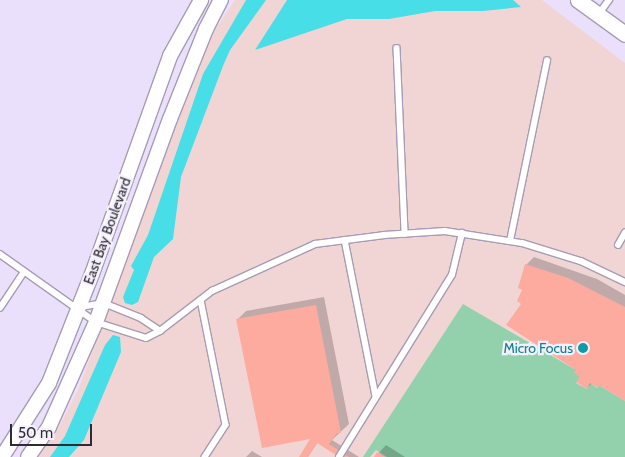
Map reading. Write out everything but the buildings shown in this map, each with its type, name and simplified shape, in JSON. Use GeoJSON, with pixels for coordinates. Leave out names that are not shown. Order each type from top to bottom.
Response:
{"type":"FeatureCollection","features":[{"type":"Feature","properties":{"kind":"main road"},"geometry":{"type":"LineString","coordinates":[[578,0],[625,34]]}},
{"type":"Feature","properties":{"kind":"street","name":"East Bay Boulevard"},"geometry":{"type":"LineString","coordinates":[[2,457],[48,383],[79,307],[170,56],[201,0]]}},
{"type":"Feature","properties":{"kind":"street","name":"East Bay Boulevard"},"geometry":{"type":"LineString","coordinates":[[28,457],[49,428],[96,322],[170,119],[219,4]]}},
{"type":"Feature","properties":{"kind":"lane"},"geometry":{"type":"LineString","coordinates":[[201,0],[219,4]]}},
{"type":"Feature","properties":{"kind":"lane"},"geometry":{"type":"LineString","coordinates":[[598,14],[609,0]]}},
{"type":"Feature","properties":{"kind":"lane"},"geometry":{"type":"LineString","coordinates":[[397,48],[405,234]]}},
{"type":"Feature","properties":{"kind":"lane"},"geometry":{"type":"LineString","coordinates":[[510,241],[547,60]]}},
{"type":"Feature","properties":{"kind":"lane"},"geometry":{"type":"LineString","coordinates":[[0,254],[63,300],[79,307],[96,322],[146,338],[160,331],[212,291],[315,244],[345,240],[445,231],[462,233],[510,241],[581,261],[625,282]]}},
{"type":"Feature","properties":{"kind":"lane"},"geometry":{"type":"LineString","coordinates":[[339,457],[452,276],[462,233]]}},
{"type":"Feature","properties":{"kind":"lane"},"geometry":{"type":"LineString","coordinates":[[618,245],[625,233]]}},
{"type":"Feature","properties":{"kind":"lane"},"geometry":{"type":"LineString","coordinates":[[345,240],[376,396]]}},
{"type":"Feature","properties":{"kind":"lane"},"geometry":{"type":"LineString","coordinates":[[0,308],[24,272]]}},
{"type":"Feature","properties":{"kind":"lane"},"geometry":{"type":"LineString","coordinates":[[201,300],[226,425],[205,457]]}},
{"type":"Feature","properties":{"kind":"lane"},"geometry":{"type":"LineString","coordinates":[[79,307],[104,303],[141,318],[160,331]]}},
{"type":"Feature","properties":{"kind":"shaded area"},"geometry":{"type":"Polygon","coordinates":[[[235,0],[542,0],[625,63],[625,457],[38,457],[58,429],[79,388],[192,77],[215,30],[235,0]]]}},
{"type":"Feature","properties":{"kind":"green space"},"geometry":{"type":"Polygon","coordinates":[[[463,304],[576,370],[580,377],[576,383],[587,389],[590,383],[597,388],[599,385],[625,401],[625,457],[387,457],[376,450],[370,457],[363,457],[463,304]]]}},
{"type":"Feature","properties":{"kind":"water"},"geometry":{"type":"Polygon","coordinates":[[[246,0],[266,0],[230,50],[223,66],[181,177],[173,239],[154,257],[138,302],[132,305],[125,303],[123,297],[134,270],[131,266],[148,235],[203,74],[246,0]]]}},
{"type":"Feature","properties":{"kind":"water"},"geometry":{"type":"Polygon","coordinates":[[[287,0],[513,0],[521,7],[483,11],[435,11],[389,19],[347,19],[255,50],[287,0]]]}},
{"type":"Feature","properties":{"kind":"water"},"geometry":{"type":"Polygon","coordinates":[[[113,335],[120,337],[121,352],[84,440],[69,457],[50,457],[65,436],[105,345],[113,335]]]}},
{"type":"Feature","properties":{"kind":"place","name":"Micro Focus"},"geometry":{"type":"Point","coordinates":[583,348]}}]}
